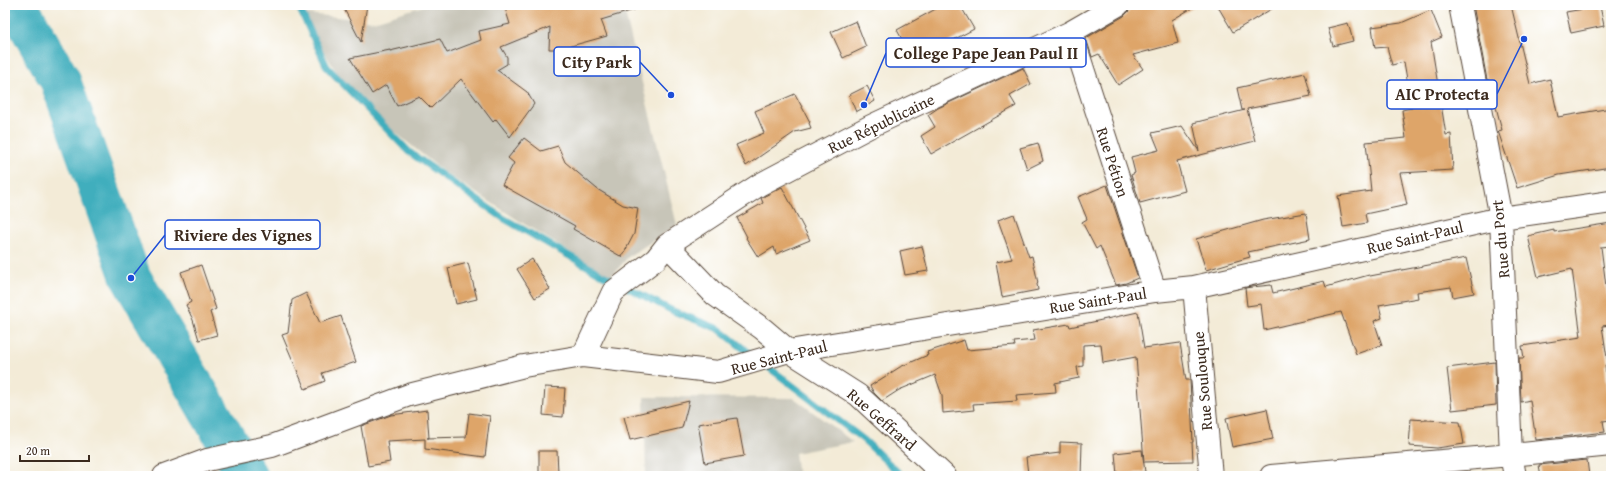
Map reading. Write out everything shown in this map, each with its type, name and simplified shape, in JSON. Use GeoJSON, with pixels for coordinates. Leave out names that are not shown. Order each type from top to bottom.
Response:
{"type":"FeatureCollection","features":[{"type":"Feature","properties":{"kind":"street","name":"Rue Républicaine"},"geometry":{"type":"LineString","coordinates":[[583,356],[613,292],[662,252],[759,185],[871,126],[1071,32],[1118,5]]}},
{"type":"Feature","properties":{"kind":"street","name":"Rue du Port"},"geometry":{"type":"LineString","coordinates":[[1460,5],[1501,218],[1511,455],[1515,476]]}},
{"type":"Feature","properties":{"kind":"street","name":"Rue Pétion"},"geometry":{"type":"LineString","coordinates":[[1071,32],[1155,291]]}},
{"type":"Feature","properties":{"kind":"street","name":"Rue Saint-Paul"},"geometry":{"type":"LineString","coordinates":[[164,476],[207,460],[272,446],[409,395],[524,366],[583,356],[718,372],[789,351],[1155,291],[1194,287],[1501,218],[1611,202]]}},
{"type":"Feature","properties":{"kind":"street","name":"Rue Geffrard"},"geometry":{"type":"LineString","coordinates":[[662,252],[715,295],[789,351],[858,395],[945,476]]}},
{"type":"Feature","properties":{"kind":"street","name":"Rue Soulouque"},"geometry":{"type":"LineString","coordinates":[[1194,287],[1211,476]]}},
{"type":"Feature","properties":{"kind":"street"},"geometry":{"type":"LineString","coordinates":[[1271,476],[1511,455],[1611,444]]}},
{"type":"Feature","properties":{"kind":"shaded area"},"geometry":{"type":"Polygon","coordinates":[[[426,5],[623,5],[677,225],[628,257],[611,277],[521,222],[444,172],[354,99],[299,13],[374,21],[426,5]]]}},
{"type":"Feature","properties":{"kind":"shaded area"},"geometry":{"type":"Polygon","coordinates":[[[644,397],[794,398],[853,442],[795,453],[798,476],[646,476],[644,397]]]}},
{"type":"Feature","properties":{"kind":"building"},"geometry":{"type":"Polygon","coordinates":[[[342,5],[367,5],[361,42],[342,5]]]}},
{"type":"Feature","properties":{"kind":"building"},"geometry":{"type":"Polygon","coordinates":[[[504,5],[636,5],[637,9],[601,20],[607,36],[560,49],[549,49],[550,27],[501,47],[507,57],[507,64],[497,70],[527,92],[534,104],[510,137],[496,119],[493,122],[461,79],[431,108],[419,96],[397,106],[386,85],[372,94],[350,58],[390,51],[440,39],[447,53],[481,40],[479,31],[510,24],[504,5]]]}},
{"type":"Feature","properties":{"kind":"building"},"geometry":{"type":"Polygon","coordinates":[[[943,5],[960,5],[974,29],[936,49],[938,53],[916,65],[897,30],[943,5]]]}},
{"type":"Feature","properties":{"kind":"building"},"geometry":{"type":"Polygon","coordinates":[[[1130,5],[1197,5],[1172,20],[1178,43],[1133,55],[1143,69],[1118,85],[1099,54],[1092,57],[1086,38],[1124,16],[1129,11],[1130,5]]]}},
{"type":"Feature","properties":{"kind":"building"},"geometry":{"type":"Polygon","coordinates":[[[1217,5],[1278,5],[1233,32],[1217,5]]]}},
{"type":"Feature","properties":{"kind":"building"},"geometry":{"type":"Polygon","coordinates":[[[1473,5],[1511,5],[1530,84],[1550,79],[1558,117],[1611,108],[1611,167],[1559,175],[1517,188],[1498,131],[1502,130],[1489,80],[1487,80],[1473,5]]]}},
{"type":"Feature","properties":{"kind":"building"},"geometry":{"type":"Polygon","coordinates":[[[1600,6],[1604,26],[1571,33],[1566,12],[1600,6]]]}},
{"type":"Feature","properties":{"kind":"building"},"geometry":{"type":"Polygon","coordinates":[[[1431,10],[1442,37],[1431,42],[1446,135],[1451,134],[1453,170],[1400,173],[1407,205],[1365,214],[1367,223],[1343,227],[1338,196],[1371,191],[1366,142],[1406,138],[1402,110],[1412,108],[1404,62],[1392,65],[1387,47],[1375,48],[1372,27],[1401,23],[1431,10]]]}},
{"type":"Feature","properties":{"kind":"building"},"geometry":{"type":"Polygon","coordinates":[[[856,21],[866,47],[843,58],[831,32],[856,21]]]}},
{"type":"Feature","properties":{"kind":"building"},"geometry":{"type":"Polygon","coordinates":[[[1348,23],[1353,41],[1333,46],[1328,28],[1348,23]]]}},
{"type":"Feature","properties":{"kind":"building"},"geometry":{"type":"Polygon","coordinates":[[[1023,68],[1031,84],[1010,96],[1016,106],[931,154],[921,136],[935,127],[928,115],[938,108],[1023,68]]]}},
{"type":"Feature","properties":{"kind":"building"},"geometry":{"type":"Polygon","coordinates":[[[1305,73],[1311,96],[1247,109],[1255,141],[1177,161],[1185,191],[1140,203],[1131,175],[1135,173],[1131,157],[1159,150],[1152,133],[1182,126],[1199,151],[1193,123],[1245,110],[1242,110],[1237,88],[1305,73]]]}},
{"type":"Feature","properties":{"kind":"building"},"geometry":{"type":"Polygon","coordinates":[[[867,86],[875,101],[856,112],[849,95],[867,86]]]}},
{"type":"Feature","properties":{"kind":"building"},"geometry":{"type":"Polygon","coordinates":[[[795,94],[810,122],[811,128],[795,132],[746,166],[736,145],[764,133],[755,111],[795,94]]]}},
{"type":"Feature","properties":{"kind":"building"},"geometry":{"type":"Polygon","coordinates":[[[524,138],[541,151],[558,146],[565,162],[597,189],[623,205],[638,208],[634,234],[622,257],[573,229],[575,226],[502,185],[514,163],[508,158],[524,138]]]}},
{"type":"Feature","properties":{"kind":"building"},"geometry":{"type":"Polygon","coordinates":[[[1038,143],[1043,161],[1027,169],[1020,148],[1038,143]]]}},
{"type":"Feature","properties":{"kind":"building"},"geometry":{"type":"Polygon","coordinates":[[[1107,185],[1138,278],[1116,285],[1100,246],[1096,249],[1082,222],[1087,219],[1078,197],[1107,185]]]}},
{"type":"Feature","properties":{"kind":"building"},"geometry":{"type":"Polygon","coordinates":[[[782,187],[810,240],[776,254],[774,247],[758,257],[746,238],[747,237],[737,218],[763,203],[761,198],[782,187]]]}},
{"type":"Feature","properties":{"kind":"building"},"geometry":{"type":"Polygon","coordinates":[[[1306,213],[1310,239],[1248,252],[1250,257],[1206,270],[1196,239],[1263,220],[1306,213]]]}},
{"type":"Feature","properties":{"kind":"building"},"geometry":{"type":"Polygon","coordinates":[[[1014,214],[1029,257],[1032,256],[1038,283],[1038,290],[1002,297],[996,262],[1012,259],[998,220],[1014,214]]]}},
{"type":"Feature","properties":{"kind":"building"},"geometry":{"type":"Polygon","coordinates":[[[1611,223],[1611,246],[1601,247],[1611,325],[1602,326],[1608,364],[1605,365],[1611,420],[1603,421],[1605,432],[1536,440],[1530,400],[1521,402],[1519,358],[1524,358],[1522,346],[1581,337],[1572,269],[1538,277],[1528,236],[1554,230],[1554,232],[1611,223]]]}},
{"type":"Feature","properties":{"kind":"building"},"geometry":{"type":"Polygon","coordinates":[[[922,246],[928,271],[905,275],[900,251],[922,246]]]}},
{"type":"Feature","properties":{"kind":"building"},"geometry":{"type":"Polygon","coordinates":[[[1466,258],[1474,293],[1453,297],[1451,287],[1417,292],[1418,298],[1379,305],[1382,318],[1374,321],[1382,345],[1356,354],[1341,312],[1264,330],[1261,304],[1247,306],[1245,288],[1271,285],[1273,293],[1324,281],[1326,287],[1369,275],[1466,258]]]}},
{"type":"Feature","properties":{"kind":"building"},"geometry":{"type":"Polygon","coordinates":[[[532,259],[550,289],[535,298],[517,269],[532,259]]]}},
{"type":"Feature","properties":{"kind":"building"},"geometry":{"type":"Polygon","coordinates":[[[468,263],[477,299],[456,304],[448,268],[468,263]]]}},
{"type":"Feature","properties":{"kind":"building"},"geometry":{"type":"Polygon","coordinates":[[[201,265],[216,309],[210,312],[217,335],[199,340],[193,320],[186,305],[191,302],[181,272],[201,265]]]}},
{"type":"Feature","properties":{"kind":"building"},"geometry":{"type":"Polygon","coordinates":[[[306,293],[320,323],[341,316],[356,362],[322,373],[325,381],[305,389],[282,335],[288,333],[292,300],[306,293]]]}},
{"type":"Feature","properties":{"kind":"building"},"geometry":{"type":"Polygon","coordinates":[[[1138,312],[1144,348],[1180,343],[1186,380],[1190,380],[1193,461],[1144,462],[1136,357],[1103,363],[1101,344],[1083,345],[1083,366],[1077,367],[1079,378],[1055,383],[1056,392],[1016,395],[1017,401],[973,404],[974,410],[943,413],[942,395],[935,375],[899,390],[882,401],[874,393],[870,386],[900,367],[928,355],[927,352],[964,340],[967,350],[1015,346],[1014,342],[1035,340],[1033,330],[1069,324],[1070,327],[1138,312]]]}},
{"type":"Feature","properties":{"kind":"building"},"geometry":{"type":"Polygon","coordinates":[[[1495,362],[1496,405],[1452,410],[1447,368],[1495,362]]]}},
{"type":"Feature","properties":{"kind":"building"},"geometry":{"type":"Polygon","coordinates":[[[545,387],[565,388],[563,417],[543,415],[545,387]]]}},
{"type":"Feature","properties":{"kind":"building"},"geometry":{"type":"Polygon","coordinates":[[[689,401],[682,428],[630,440],[624,417],[689,401]]]}},
{"type":"Feature","properties":{"kind":"building"},"geometry":{"type":"Polygon","coordinates":[[[1267,409],[1273,439],[1232,447],[1226,418],[1267,409]]]}},
{"type":"Feature","properties":{"kind":"building"},"geometry":{"type":"Polygon","coordinates":[[[427,410],[429,438],[466,437],[469,413],[490,416],[485,457],[425,449],[425,439],[387,441],[390,462],[368,466],[361,426],[391,415],[427,410]]]}},
{"type":"Feature","properties":{"kind":"building"},"geometry":{"type":"Polygon","coordinates":[[[737,418],[744,456],[705,463],[698,424],[737,418]]]}},
{"type":"Feature","properties":{"kind":"building"},"geometry":{"type":"Polygon","coordinates":[[[1411,419],[1460,422],[1464,444],[1437,448],[1409,446],[1411,419]]]}},
{"type":"Feature","properties":{"kind":"building"},"geometry":{"type":"Polygon","coordinates":[[[1060,442],[1082,443],[1081,476],[1028,474],[1026,457],[1060,453],[1060,442]]]}},
{"type":"Feature","properties":{"kind":"building"},"geometry":{"type":"Polygon","coordinates":[[[1142,450],[1145,472],[1117,475],[1115,453],[1142,450]]]}},
{"type":"Feature","properties":{"kind":"building"},"geometry":{"type":"Polygon","coordinates":[[[539,451],[557,451],[558,472],[539,473],[539,451]]]}},
{"type":"Feature","properties":{"kind":"building"},"geometry":{"type":"Polygon","coordinates":[[[1587,460],[1589,476],[1541,476],[1539,465],[1587,460]]]}},
{"type":"Feature","properties":{"kind":"waterway"},"geometry":{"type":"LineString","coordinates":[[17,5],[60,80],[131,278],[247,476]]}},
{"type":"Feature","properties":{"kind":"waterway"},"geometry":{"type":"LineString","coordinates":[[298,5],[327,67],[409,152],[503,218],[601,274],[673,311],[719,329],[754,357]]}},
{"type":"Feature","properties":{"kind":"waterway"},"geometry":{"type":"LineString","coordinates":[[763,363],[864,440],[902,476]]}},
{"type":"Feature","properties":{"kind":"place","name":"AIC Protecta"},"geometry":{"type":"Point","coordinates":[1524,39]}},
{"type":"Feature","properties":{"kind":"place","name":"City Park"},"geometry":{"type":"Point","coordinates":[671,95]}},
{"type":"Feature","properties":{"kind":"place","name":"College Pape Jean Paul II"},"geometry":{"type":"Point","coordinates":[864,105]}},
{"type":"Feature","properties":{"kind":"place","name":"Riviere des Vignes"},"geometry":{"type":"Point","coordinates":[131,278]}}]}
